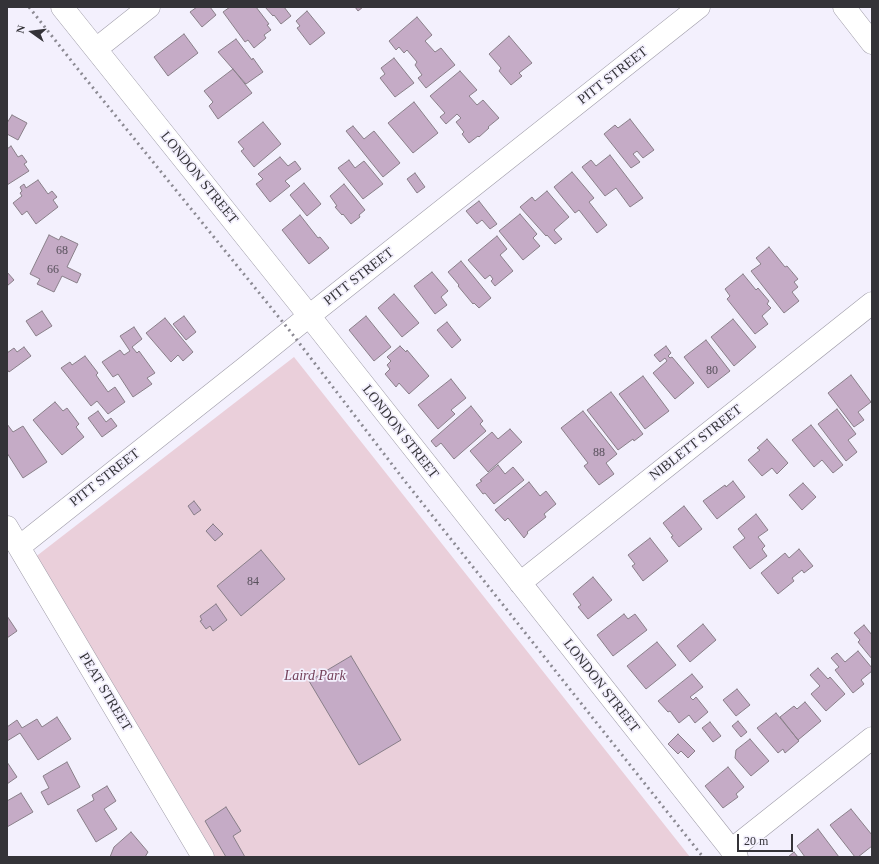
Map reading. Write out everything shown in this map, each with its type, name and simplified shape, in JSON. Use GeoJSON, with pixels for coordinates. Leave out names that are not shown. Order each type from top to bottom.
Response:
{"type":"FeatureCollection","features":[{"type":"Feature","properties":{"kind":"street","name":"LONDON STREET"},"geometry":{"type":"LineString","coordinates":[[62,7],[309,316],[734,853]]}},
{"type":"Feature","properties":{"kind":"street"},"geometry":{"type":"LineString","coordinates":[[96,49],[149,7]]}},
{"type":"Feature","properties":{"kind":"street","name":"PITT STREET"},"geometry":{"type":"LineString","coordinates":[[18,547],[699,7]]}},
{"type":"Feature","properties":{"kind":"street"},"geometry":{"type":"LineString","coordinates":[[844,7],[872,43]]}},
{"type":"Feature","properties":{"kind":"street","name":"NIBLETT STREET"},"geometry":{"type":"LineString","coordinates":[[520,583],[872,303]]}},
{"type":"Feature","properties":{"kind":"street","name":"PEAT STREET"},"geometry":{"type":"LineString","coordinates":[[7,527],[202,857]]}},
{"type":"Feature","properties":{"kind":"street"},"geometry":{"type":"LineString","coordinates":[[734,853],[872,738]]}},
{"type":"Feature","properties":{"kind":"green space","name":"Laird Park"},"geometry":{"type":"Polygon","coordinates":[[[294,357],[690,857],[213,857],[34,558],[294,357]]]}},
{"type":"Feature","properties":{"kind":"building"},"geometry":{"type":"Polygon","coordinates":[[[197,7],[210,7],[216,15],[202,27],[190,12],[197,7]]]}},
{"type":"Feature","properties":{"kind":"building"},"geometry":{"type":"Polygon","coordinates":[[[230,7],[256,7],[269,24],[267,25],[271,30],[264,35],[266,38],[254,48],[248,40],[245,42],[223,12],[230,7]]]}},
{"type":"Feature","properties":{"kind":"building"},"geometry":{"type":"Polygon","coordinates":[[[265,7],[284,7],[291,16],[281,24],[265,7]]]}},
{"type":"Feature","properties":{"kind":"building"},"geometry":{"type":"Polygon","coordinates":[[[355,7],[363,7],[358,11],[355,7]]]}},
{"type":"Feature","properties":{"kind":"building"},"geometry":{"type":"Polygon","coordinates":[[[307,11],[325,33],[310,45],[297,28],[300,26],[296,21],[307,11]]]}},
{"type":"Feature","properties":{"kind":"building"},"geometry":{"type":"Polygon","coordinates":[[[417,17],[432,35],[425,41],[435,52],[441,48],[455,65],[426,88],[418,78],[422,75],[415,65],[417,62],[407,50],[404,53],[399,47],[396,50],[389,41],[417,17]]]}},
{"type":"Feature","properties":{"kind":"building"},"geometry":{"type":"Polygon","coordinates":[[[184,34],[198,53],[168,76],[154,57],[184,34]]]}},
{"type":"Feature","properties":{"kind":"building"},"geometry":{"type":"Polygon","coordinates":[[[509,36],[532,63],[519,73],[522,76],[511,85],[499,71],[501,68],[489,54],[509,36]]]}},
{"type":"Feature","properties":{"kind":"building"},"geometry":{"type":"Polygon","coordinates":[[[236,39],[263,72],[246,84],[218,52],[236,39]]]}},
{"type":"Feature","properties":{"kind":"building"},"geometry":{"type":"Polygon","coordinates":[[[394,58],[414,83],[395,97],[380,78],[385,74],[381,68],[394,58]]]}},
{"type":"Feature","properties":{"kind":"building"},"geometry":{"type":"Polygon","coordinates":[[[233,69],[252,93],[218,119],[209,106],[213,102],[204,91],[233,69]]]}},
{"type":"Feature","properties":{"kind":"building"},"geometry":{"type":"Polygon","coordinates":[[[460,71],[477,90],[469,96],[477,105],[483,100],[499,118],[479,137],[478,136],[469,143],[462,134],[464,132],[456,122],[461,118],[457,114],[446,124],[440,117],[445,113],[430,96],[460,71]]]}},
{"type":"Feature","properties":{"kind":"building"},"geometry":{"type":"Polygon","coordinates":[[[414,102],[438,133],[413,153],[388,123],[414,102]]]}},
{"type":"Feature","properties":{"kind":"building"},"geometry":{"type":"Polygon","coordinates":[[[12,115],[27,123],[18,140],[7,134],[7,123],[12,115]]]}},
{"type":"Feature","properties":{"kind":"building"},"geometry":{"type":"Polygon","coordinates":[[[630,119],[654,150],[643,158],[637,151],[633,154],[640,162],[631,168],[604,134],[615,125],[618,128],[630,119]]]}},
{"type":"Feature","properties":{"kind":"building"},"geometry":{"type":"Polygon","coordinates":[[[263,122],[281,144],[254,167],[241,151],[244,149],[238,142],[263,122]]]}},
{"type":"Feature","properties":{"kind":"building"},"geometry":{"type":"Polygon","coordinates":[[[353,126],[364,139],[374,131],[400,163],[383,177],[346,131],[353,126]]]}},
{"type":"Feature","properties":{"kind":"building"},"geometry":{"type":"Polygon","coordinates":[[[11,146],[18,157],[22,155],[27,162],[24,164],[29,171],[7,185],[7,149],[11,146]]]}},
{"type":"Feature","properties":{"kind":"building"},"geometry":{"type":"Polygon","coordinates":[[[610,155],[643,198],[630,207],[616,188],[605,196],[582,167],[591,160],[596,166],[610,155]]]}},
{"type":"Feature","properties":{"kind":"building"},"geometry":{"type":"Polygon","coordinates":[[[280,157],[288,166],[295,161],[301,169],[285,181],[290,186],[270,202],[256,184],[263,179],[258,174],[280,157]]]}},
{"type":"Feature","properties":{"kind":"building"},"geometry":{"type":"Polygon","coordinates":[[[349,160],[355,168],[364,161],[383,184],[363,199],[338,168],[349,160]]]}},
{"type":"Feature","properties":{"kind":"building"},"geometry":{"type":"Polygon","coordinates":[[[572,172],[594,198],[589,202],[607,225],[597,233],[579,210],[575,213],[554,187],[572,172]]]}},
{"type":"Feature","properties":{"kind":"building"},"geometry":{"type":"Polygon","coordinates":[[[415,173],[425,187],[417,193],[407,179],[415,173]]]}},
{"type":"Feature","properties":{"kind":"building"},"geometry":{"type":"Polygon","coordinates":[[[38,180],[48,194],[52,191],[57,197],[53,200],[58,207],[36,224],[27,211],[22,215],[13,203],[22,196],[20,193],[22,191],[20,187],[24,184],[26,188],[38,180]]]}},
{"type":"Feature","properties":{"kind":"building"},"geometry":{"type":"Polygon","coordinates":[[[304,183],[321,204],[307,216],[290,195],[304,183]]]}},
{"type":"Feature","properties":{"kind":"building"},"geometry":{"type":"Polygon","coordinates":[[[344,184],[365,210],[359,215],[360,217],[351,224],[335,207],[337,206],[330,196],[344,184]]]}},
{"type":"Feature","properties":{"kind":"building"},"geometry":{"type":"Polygon","coordinates":[[[547,191],[569,217],[554,230],[562,239],[555,244],[520,207],[532,197],[535,201],[547,191]]]}},
{"type":"Feature","properties":{"kind":"building"},"geometry":{"type":"Polygon","coordinates":[[[479,201],[497,224],[490,229],[482,220],[477,224],[466,211],[479,201]]]}},
{"type":"Feature","properties":{"kind":"building"},"geometry":{"type":"Polygon","coordinates":[[[520,214],[537,234],[533,238],[540,246],[523,260],[499,231],[520,214]]]}},
{"type":"Feature","properties":{"kind":"building"},"geometry":{"type":"Polygon","coordinates":[[[300,215],[318,238],[320,237],[329,248],[309,264],[282,230],[300,215]]]}},
{"type":"Feature","properties":{"kind":"building"},"geometry":{"type":"Polygon","coordinates":[[[49,235],[59,240],[61,236],[78,244],[67,267],[81,274],[77,283],[62,276],[54,292],[37,284],[40,279],[30,274],[49,235]]]}},
{"type":"Feature","properties":{"kind":"building"},"geometry":{"type":"Polygon","coordinates":[[[497,236],[507,249],[500,255],[513,271],[495,286],[491,281],[493,279],[490,275],[485,279],[468,260],[497,236]]]}},
{"type":"Feature","properties":{"kind":"building"},"geometry":{"type":"Polygon","coordinates":[[[769,247],[785,267],[787,266],[798,279],[794,282],[798,287],[792,292],[799,301],[784,313],[751,271],[761,264],[756,258],[769,247]]]}},
{"type":"Feature","properties":{"kind":"building"},"geometry":{"type":"Polygon","coordinates":[[[461,261],[491,298],[479,308],[474,303],[473,304],[448,272],[461,261]]]}},
{"type":"Feature","properties":{"kind":"building"},"geometry":{"type":"Polygon","coordinates":[[[7,272],[14,280],[7,286],[7,272]]]}},
{"type":"Feature","properties":{"kind":"building"},"geometry":{"type":"Polygon","coordinates":[[[432,272],[448,291],[441,297],[447,305],[435,314],[414,286],[432,272]]]}},
{"type":"Feature","properties":{"kind":"building"},"geometry":{"type":"Polygon","coordinates":[[[743,274],[756,290],[758,288],[769,301],[767,304],[771,308],[762,316],[768,324],[755,334],[727,299],[730,296],[725,289],[743,274]]]}},
{"type":"Feature","properties":{"kind":"building"},"geometry":{"type":"Polygon","coordinates":[[[394,294],[419,323],[402,337],[378,308],[394,294]]]}},
{"type":"Feature","properties":{"kind":"building"},"geometry":{"type":"Polygon","coordinates":[[[42,311],[52,326],[36,336],[26,321],[42,311]]]}},
{"type":"Feature","properties":{"kind":"building"},"geometry":{"type":"Polygon","coordinates":[[[184,316],[196,332],[186,340],[173,324],[184,316]]]}},
{"type":"Feature","properties":{"kind":"building"},"geometry":{"type":"Polygon","coordinates":[[[366,316],[391,347],[374,361],[349,330],[366,316]]]}},
{"type":"Feature","properties":{"kind":"building"},"geometry":{"type":"Polygon","coordinates":[[[165,318],[193,352],[183,361],[178,355],[171,362],[146,333],[165,318]]]}},
{"type":"Feature","properties":{"kind":"building"},"geometry":{"type":"Polygon","coordinates":[[[733,319],[756,347],[734,366],[711,337],[733,319]]]}},
{"type":"Feature","properties":{"kind":"building"},"geometry":{"type":"Polygon","coordinates":[[[447,322],[461,340],[452,348],[437,330],[447,322]]]}},
{"type":"Feature","properties":{"kind":"building"},"geometry":{"type":"Polygon","coordinates":[[[134,327],[142,339],[132,347],[137,353],[139,351],[155,373],[147,378],[152,384],[133,397],[118,374],[113,377],[102,362],[120,350],[124,355],[130,351],[120,336],[134,327]]]}},
{"type":"Feature","properties":{"kind":"building"},"geometry":{"type":"Polygon","coordinates":[[[706,340],[730,371],[708,388],[684,357],[706,340]]]}},
{"type":"Feature","properties":{"kind":"building"},"geometry":{"type":"Polygon","coordinates":[[[400,346],[406,352],[407,350],[429,376],[409,394],[399,383],[396,387],[385,374],[390,369],[387,365],[391,361],[387,357],[400,346]]]}},
{"type":"Feature","properties":{"kind":"building"},"geometry":{"type":"Polygon","coordinates":[[[666,346],[671,353],[668,356],[670,358],[672,357],[694,383],[675,399],[653,373],[667,361],[665,358],[660,362],[654,355],[666,346]]]}},
{"type":"Feature","properties":{"kind":"building"},"geometry":{"type":"Polygon","coordinates":[[[24,347],[31,356],[9,372],[7,369],[7,353],[14,348],[17,352],[24,347]]]}},
{"type":"Feature","properties":{"kind":"building"},"geometry":{"type":"Polygon","coordinates":[[[85,356],[98,373],[96,375],[108,392],[115,387],[125,402],[108,414],[97,401],[91,406],[61,368],[70,362],[72,365],[85,356]]]}},
{"type":"Feature","properties":{"kind":"building"},"geometry":{"type":"Polygon","coordinates":[[[851,375],[871,402],[858,412],[864,420],[854,427],[828,393],[851,375]]]}},
{"type":"Feature","properties":{"kind":"building"},"geometry":{"type":"Polygon","coordinates":[[[643,376],[669,411],[645,429],[619,394],[643,376]]]}},
{"type":"Feature","properties":{"kind":"building"},"geometry":{"type":"Polygon","coordinates":[[[451,379],[466,398],[451,410],[455,414],[438,429],[418,405],[451,379]]]}},
{"type":"Feature","properties":{"kind":"building"},"geometry":{"type":"Polygon","coordinates":[[[611,392],[643,434],[618,450],[587,410],[611,392]]]}},
{"type":"Feature","properties":{"kind":"building"},"geometry":{"type":"Polygon","coordinates":[[[55,402],[63,411],[67,408],[79,424],[76,427],[84,437],[62,455],[33,420],[55,402]]]}},
{"type":"Feature","properties":{"kind":"building"},"geometry":{"type":"Polygon","coordinates":[[[471,406],[483,421],[480,424],[486,431],[454,459],[441,443],[436,447],[431,441],[471,406]]]}},
{"type":"Feature","properties":{"kind":"building"},"geometry":{"type":"Polygon","coordinates":[[[837,409],[856,434],[848,440],[857,452],[846,461],[818,424],[837,409]]]}},
{"type":"Feature","properties":{"kind":"building"},"geometry":{"type":"Polygon","coordinates":[[[98,411],[106,422],[111,418],[117,426],[102,437],[88,418],[98,411]]]}},
{"type":"Feature","properties":{"kind":"building"},"geometry":{"type":"Polygon","coordinates":[[[583,411],[617,454],[606,463],[614,474],[599,485],[584,466],[588,463],[561,428],[583,411]]]}},
{"type":"Feature","properties":{"kind":"building"},"geometry":{"type":"Polygon","coordinates":[[[7,424],[13,432],[23,426],[47,462],[23,478],[7,453],[7,424]]]}},
{"type":"Feature","properties":{"kind":"building"},"geometry":{"type":"Polygon","coordinates":[[[811,425],[843,465],[833,473],[822,460],[814,467],[792,440],[811,425]]]}},
{"type":"Feature","properties":{"kind":"building"},"geometry":{"type":"Polygon","coordinates":[[[510,429],[522,442],[488,472],[470,451],[492,432],[498,439],[510,429]]]}},
{"type":"Feature","properties":{"kind":"building"},"geometry":{"type":"Polygon","coordinates":[[[767,439],[788,463],[777,474],[772,468],[762,476],[748,460],[760,450],[757,448],[767,439]]]}},
{"type":"Feature","properties":{"kind":"building"},"geometry":{"type":"Polygon","coordinates":[[[498,465],[505,474],[513,467],[524,480],[494,504],[476,485],[498,465]]]}},
{"type":"Feature","properties":{"kind":"building"},"geometry":{"type":"Polygon","coordinates":[[[733,481],[745,497],[717,519],[703,501],[733,481]]]}},
{"type":"Feature","properties":{"kind":"building"},"geometry":{"type":"Polygon","coordinates":[[[529,482],[540,496],[546,491],[556,504],[544,514],[546,517],[527,532],[528,533],[524,538],[508,518],[505,521],[495,510],[529,482]]]}},
{"type":"Feature","properties":{"kind":"building"},"geometry":{"type":"Polygon","coordinates":[[[803,483],[816,497],[802,510],[789,495],[803,483]]]}},
{"type":"Feature","properties":{"kind":"building"},"geometry":{"type":"Polygon","coordinates":[[[194,501],[201,510],[194,515],[188,506],[194,501]]]}},
{"type":"Feature","properties":{"kind":"building"},"geometry":{"type":"Polygon","coordinates":[[[684,506],[702,529],[679,547],[663,523],[684,506]]]}},
{"type":"Feature","properties":{"kind":"building"},"geometry":{"type":"Polygon","coordinates":[[[756,514],[768,530],[758,537],[765,546],[762,549],[767,556],[750,569],[733,547],[745,538],[738,529],[756,514]]]}},
{"type":"Feature","properties":{"kind":"building"},"geometry":{"type":"Polygon","coordinates":[[[213,524],[223,534],[215,541],[206,531],[213,524]]]}},
{"type":"Feature","properties":{"kind":"building"},"geometry":{"type":"Polygon","coordinates":[[[650,538],[668,561],[643,581],[632,566],[635,564],[628,555],[650,538]]]}},
{"type":"Feature","properties":{"kind":"building"},"geometry":{"type":"Polygon","coordinates":[[[799,549],[813,566],[804,573],[802,570],[792,578],[794,581],[778,594],[761,573],[785,553],[789,558],[799,549]]]}},
{"type":"Feature","properties":{"kind":"building"},"geometry":{"type":"Polygon","coordinates":[[[261,550],[285,579],[241,616],[217,586],[261,550]]]}},
{"type":"Feature","properties":{"kind":"building"},"geometry":{"type":"Polygon","coordinates":[[[593,577],[612,600],[588,619],[578,607],[581,605],[573,594],[593,577]]]}},
{"type":"Feature","properties":{"kind":"building"},"geometry":{"type":"Polygon","coordinates":[[[216,604],[227,620],[213,631],[210,626],[206,629],[200,621],[202,620],[200,616],[216,604]]]}},
{"type":"Feature","properties":{"kind":"building"},"geometry":{"type":"Polygon","coordinates":[[[624,614],[628,619],[635,614],[647,630],[613,656],[597,635],[624,614]]]}},
{"type":"Feature","properties":{"kind":"building"},"geometry":{"type":"Polygon","coordinates":[[[7,616],[17,631],[7,638],[7,616]]]}},
{"type":"Feature","properties":{"kind":"building"},"geometry":{"type":"Polygon","coordinates":[[[703,624],[716,640],[690,662],[677,646],[703,624]]]}},
{"type":"Feature","properties":{"kind":"building"},"geometry":{"type":"Polygon","coordinates":[[[864,625],[872,635],[872,659],[858,642],[860,640],[854,633],[864,625]]]}},
{"type":"Feature","properties":{"kind":"building"},"geometry":{"type":"Polygon","coordinates":[[[657,642],[676,665],[646,689],[627,666],[657,642]]]}},
{"type":"Feature","properties":{"kind":"building"},"geometry":{"type":"Polygon","coordinates":[[[858,651],[872,668],[872,671],[861,680],[864,684],[853,693],[835,670],[839,667],[831,658],[837,653],[845,662],[858,651]]]}},
{"type":"Feature","properties":{"kind":"building"},"geometry":{"type":"Polygon","coordinates":[[[351,656],[401,740],[359,765],[309,681],[351,656]]]}},
{"type":"Feature","properties":{"kind":"building"},"geometry":{"type":"Polygon","coordinates":[[[818,668],[828,679],[830,677],[845,694],[826,711],[811,694],[820,686],[810,675],[818,668]]]}},
{"type":"Feature","properties":{"kind":"building"},"geometry":{"type":"Polygon","coordinates":[[[692,674],[703,687],[690,697],[693,700],[696,697],[708,712],[695,723],[689,715],[679,723],[670,711],[668,712],[658,701],[692,674]]]}},
{"type":"Feature","properties":{"kind":"building"},"geometry":{"type":"Polygon","coordinates":[[[737,689],[750,705],[736,716],[723,700],[737,689]]]}},
{"type":"Feature","properties":{"kind":"building"},"geometry":{"type":"Polygon","coordinates":[[[805,702],[821,721],[798,740],[780,717],[794,706],[797,709],[805,702]]]}},
{"type":"Feature","properties":{"kind":"building"},"geometry":{"type":"Polygon","coordinates":[[[776,713],[799,741],[785,753],[783,749],[778,753],[757,728],[776,713]]]}},
{"type":"Feature","properties":{"kind":"building"},"geometry":{"type":"Polygon","coordinates":[[[57,717],[71,739],[38,760],[20,733],[7,741],[7,727],[17,720],[22,728],[37,719],[42,727],[57,717]]]}},
{"type":"Feature","properties":{"kind":"building"},"geometry":{"type":"Polygon","coordinates":[[[738,721],[747,732],[741,737],[732,726],[738,721]]]}},
{"type":"Feature","properties":{"kind":"building"},"geometry":{"type":"Polygon","coordinates":[[[710,722],[721,736],[713,742],[702,728],[710,722]]]}},
{"type":"Feature","properties":{"kind":"building"},"geometry":{"type":"Polygon","coordinates":[[[678,734],[695,751],[688,758],[681,751],[678,754],[668,744],[678,734]]]}},
{"type":"Feature","properties":{"kind":"building"},"geometry":{"type":"Polygon","coordinates":[[[750,739],[769,761],[751,776],[735,758],[736,750],[750,739]]]}},
{"type":"Feature","properties":{"kind":"building"},"geometry":{"type":"Polygon","coordinates":[[[7,762],[17,777],[7,784],[7,762]]]}},
{"type":"Feature","properties":{"kind":"building"},"geometry":{"type":"Polygon","coordinates":[[[67,762],[80,787],[48,805],[41,792],[49,788],[43,776],[67,762]]]}},
{"type":"Feature","properties":{"kind":"building"},"geometry":{"type":"Polygon","coordinates":[[[728,767],[744,787],[736,794],[738,797],[723,808],[705,786],[728,767]]]}},
{"type":"Feature","properties":{"kind":"building"},"geometry":{"type":"Polygon","coordinates":[[[107,786],[116,801],[104,809],[117,829],[96,842],[77,810],[94,800],[92,795],[107,786]]]}},
{"type":"Feature","properties":{"kind":"building"},"geometry":{"type":"Polygon","coordinates":[[[21,793],[33,812],[7,827],[7,801],[21,793]]]}},
{"type":"Feature","properties":{"kind":"building"},"geometry":{"type":"Polygon","coordinates":[[[226,807],[241,831],[233,836],[245,857],[226,857],[205,821],[226,807]]]}},
{"type":"Feature","properties":{"kind":"building"},"geometry":{"type":"Polygon","coordinates":[[[851,809],[872,835],[872,846],[858,857],[855,857],[830,825],[851,809]]]}},
{"type":"Feature","properties":{"kind":"building"},"geometry":{"type":"Polygon","coordinates":[[[818,829],[839,857],[805,857],[797,846],[818,829]]]}},
{"type":"Feature","properties":{"kind":"building"},"geometry":{"type":"Polygon","coordinates":[[[131,832],[148,852],[145,857],[110,857],[114,847],[131,832]]]}},
{"type":"Feature","properties":{"kind":"building"},"geometry":{"type":"Polygon","coordinates":[[[794,852],[798,857],[788,857],[794,852]]]}},
{"type":"Feature","properties":{"kind":"railway"},"geometry":{"type":"LineString","coordinates":[[29,7],[290,331],[404,480],[703,857]]}}]}
